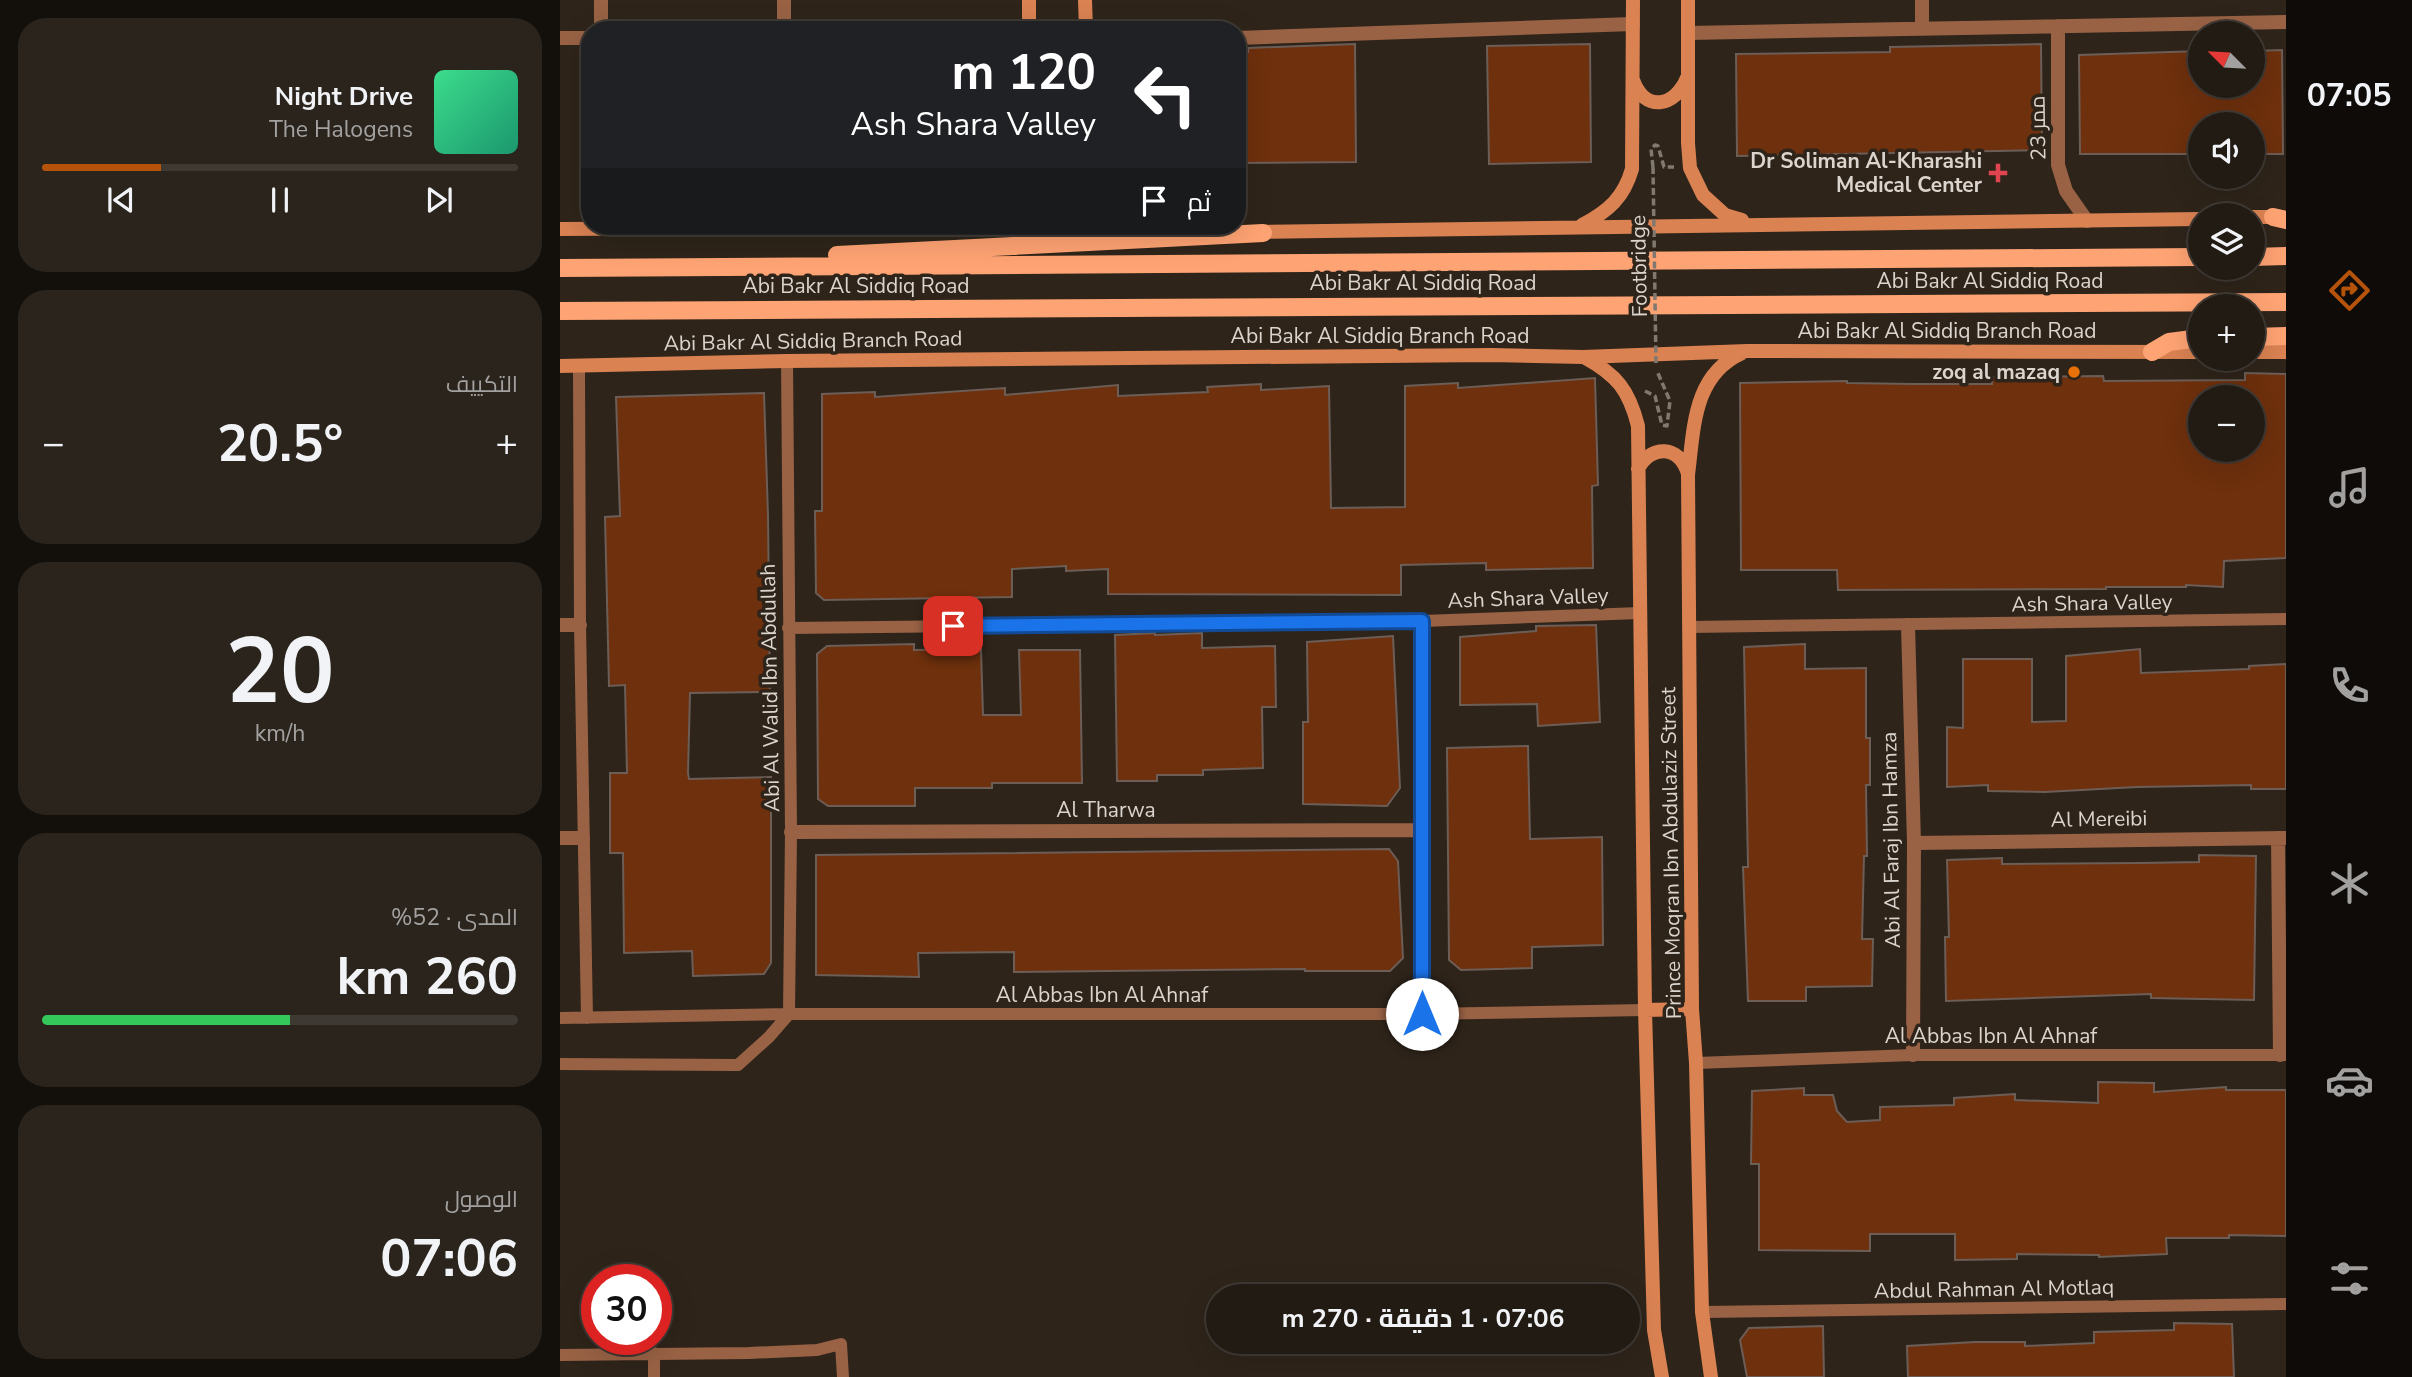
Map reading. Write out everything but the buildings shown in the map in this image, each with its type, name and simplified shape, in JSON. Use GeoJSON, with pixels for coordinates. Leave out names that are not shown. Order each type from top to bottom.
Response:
{"type":"FeatureCollection","features":[{"type":"Feature","properties":{"kind":"main road"},"geometry":{"type":"LineString","coordinates":[[1246,234],[1263,233]]}},
{"type":"Feature","properties":{"kind":"main road"},"geometry":{"type":"LineString","coordinates":[[590,268],[1225,235]]}},
{"type":"Feature","properties":{"kind":"main road","name":"Abi Bakr Al Siddiq Road"},"geometry":{"type":"LineString","coordinates":[[560,268],[2188,257]]}},
{"type":"Feature","properties":{"kind":"main road"},"geometry":{"type":"LineString","coordinates":[[2265,257],[2286,257]]}},
{"type":"Feature","properties":{"kind":"main road","name":"Abi Bakr Al Siddiq Road"},"geometry":{"type":"LineString","coordinates":[[560,311],[2286,302]]}},
{"type":"Feature","properties":{"kind":"main road"},"geometry":{"type":"LineString","coordinates":[[2265,337],[2286,336]]}},
{"type":"Feature","properties":{"kind":"main road"},"geometry":{"type":"LineString","coordinates":[[2152,352],[2169,342],[2188,340]]}},
{"type":"Feature","properties":{"kind":"street"},"geometry":{"type":"LineString","coordinates":[[601,0],[601,21]]}},
{"type":"Feature","properties":{"kind":"street"},"geometry":{"type":"LineString","coordinates":[[784,0],[784,21]]}},
{"type":"Feature","properties":{"kind":"street"},"geometry":{"type":"LineString","coordinates":[[1029,0],[1029,21]]}},
{"type":"Feature","properties":{"kind":"street"},"geometry":{"type":"LineString","coordinates":[[1086,0],[1086,21]]}},
{"type":"Feature","properties":{"kind":"street"},"geometry":{"type":"LineString","coordinates":[[1578,227],[1607,211],[1619,199],[1628,185],[1632,169],[1633,0]]}},
{"type":"Feature","properties":{"kind":"street"},"geometry":{"type":"LineString","coordinates":[[1688,0],[1690,168],[1703,195],[1710,202],[1725,215],[1754,224]]}},
{"type":"Feature","properties":{"kind":"street"},"geometry":{"type":"LineString","coordinates":[[1922,0],[1922,27]]}},
{"type":"Feature","properties":{"kind":"street"},"geometry":{"type":"LineString","coordinates":[[1688,33],[2286,22]]}},
{"type":"Feature","properties":{"kind":"street"},"geometry":{"type":"LineString","coordinates":[[1246,38],[1633,24]]}},
{"type":"Feature","properties":{"kind":"street","name":"ممر 23"},"geometry":{"type":"LineString","coordinates":[[2058,26],[2058,165],[2066,191],[2087,221]]}},
{"type":"Feature","properties":{"kind":"street"},"geometry":{"type":"LineString","coordinates":[[560,38],[581,38]]}},
{"type":"Feature","properties":{"kind":"street"},"geometry":{"type":"LineString","coordinates":[[1632,79],[1637,91],[1647,100],[1660,103],[1673,99],[1683,89],[1688,76]]}},
{"type":"Feature","properties":{"kind":"street"},"geometry":{"type":"LineString","coordinates":[[1246,232],[2188,219]]}},
{"type":"Feature","properties":{"kind":"street"},"geometry":{"type":"LineString","coordinates":[[560,229],[581,229]]}},
{"type":"Feature","properties":{"kind":"street","name":"Abi Bakr Al Siddiq Branch Road"},"geometry":{"type":"LineString","coordinates":[[560,366],[787,361],[1477,355],[1583,357],[1747,351],[2188,352]]}},
{"type":"Feature","properties":{"kind":"street","name":"Prince Moqran Ibn Abdulaziz Street"},"geometry":{"type":"LineString","coordinates":[[1711,1377],[1702,1312],[1696,1063],[1692,1009],[1688,475],[1697,404],[1703,390],[1721,366],[1747,351]]}},
{"type":"Feature","properties":{"kind":"street"},"geometry":{"type":"LineString","coordinates":[[2265,352],[2286,352]]}},
{"type":"Feature","properties":{"kind":"street","name":"Prince Moqran Ibn Abdulaziz Street"},"geometry":{"type":"LineString","coordinates":[[1583,357],[1605,369],[1623,386],[1633,405],[1639,426],[1645,1010],[1654,1330],[1662,1377]]}},
{"type":"Feature","properties":{"kind":"street"},"geometry":{"type":"LineString","coordinates":[[1638,469],[1648,455],[1665,451],[1681,459],[1688,475]]}},
{"type":"Feature","properties":{"kind":"street"},"geometry":{"type":"LineString","coordinates":[[1422,621],[1422,1014]]}},
{"type":"Feature","properties":{"kind":"street"},"geometry":{"type":"LineString","coordinates":[[560,625],[580,625]]}},
{"type":"Feature","properties":{"kind":"street","name":"Abi Al Faraj Ibn Hamza"},"geometry":{"type":"LineString","coordinates":[[1908,625],[1914,843],[1913,1055]]}},
{"type":"Feature","properties":{"kind":"street","name":"Al Tharwa"},"geometry":{"type":"LineString","coordinates":[[791,832],[1422,830]]}},
{"type":"Feature","properties":{"kind":"street"},"geometry":{"type":"LineString","coordinates":[[560,838],[583,838]]}},
{"type":"Feature","properties":{"kind":"street"},"geometry":{"type":"LineString","coordinates":[[2282,838],[2283,1055]]}},
{"type":"Feature","properties":{"kind":"street","name":"Al Mereibi"},"geometry":{"type":"LineString","coordinates":[[1914,843],[2282,838]]}},
{"type":"Feature","properties":{"kind":"street"},"geometry":{"type":"LineString","coordinates":[[1645,1010],[1692,1009]]}},
{"type":"Feature","properties":{"kind":"lane","name":"Abi Al Walid Ibn Abdullah"},"geometry":{"type":"LineString","coordinates":[[787,361],[791,832],[789,1014]]}},
{"type":"Feature","properties":{"kind":"lane"},"geometry":{"type":"LineString","coordinates":[[579,366],[580,625],[587,1018]]}},
{"type":"Feature","properties":{"kind":"lane","name":"Ash Shara Valley"},"geometry":{"type":"LineString","coordinates":[[788,628],[1422,621],[1640,613]]}},
{"type":"Feature","properties":{"kind":"lane","name":"Ash Shara Valley"},"geometry":{"type":"LineString","coordinates":[[1689,627],[2286,619]]}},
{"type":"Feature","properties":{"kind":"lane","name":"Al Abbas Ibn Al Ahnaf"},"geometry":{"type":"LineString","coordinates":[[560,1018],[789,1014],[1422,1014],[1645,1010]]}},
{"type":"Feature","properties":{"kind":"lane"},"geometry":{"type":"LineString","coordinates":[[560,1064],[738,1065],[769,1037],[789,1014]]}},
{"type":"Feature","properties":{"kind":"lane","name":"Al Abbas Ibn Al Ahnaf"},"geometry":{"type":"LineString","coordinates":[[1696,1063],[1913,1055],[2283,1055]]}},
{"type":"Feature","properties":{"kind":"lane","name":"Abdul Rahman Al Motlaq"},"geometry":{"type":"LineString","coordinates":[[1702,1312],[2286,1304]]}},
{"type":"Feature","properties":{"kind":"lane"},"geometry":{"type":"LineString","coordinates":[[672,1353],[817,1350],[841,1344],[843,1377]]}},
{"type":"Feature","properties":{"kind":"lane"},"geometry":{"type":"LineString","coordinates":[[560,1354],[581,1354]]}},
{"type":"Feature","properties":{"kind":"lane"},"geometry":{"type":"LineString","coordinates":[[654,1355],[654,1377]]}},
{"type":"Feature","properties":{"kind":"path","name":"Footbridge"},"geometry":{"type":"LineString","coordinates":[[1657,401],[1662,425],[1667,426],[1670,401],[1656,365],[1651,149],[1655,145],[1658,146],[1664,167]]}},
{"type":"Feature","properties":{"kind":"place","name":"Dr Soliman Al-Kharashi Medical Center"},"geometry":{"type":"Point","coordinates":[1998,173]}},
{"type":"Feature","properties":{"kind":"place","name":"zoq al mazaq"},"geometry":{"type":"Point","coordinates":[2074,372]}},
{"type":"Feature","properties":{"kind":"route"},"geometry":{"type":"LineString","coordinates":[[953,626],[1422,621],[1422,1014]]}}]}
